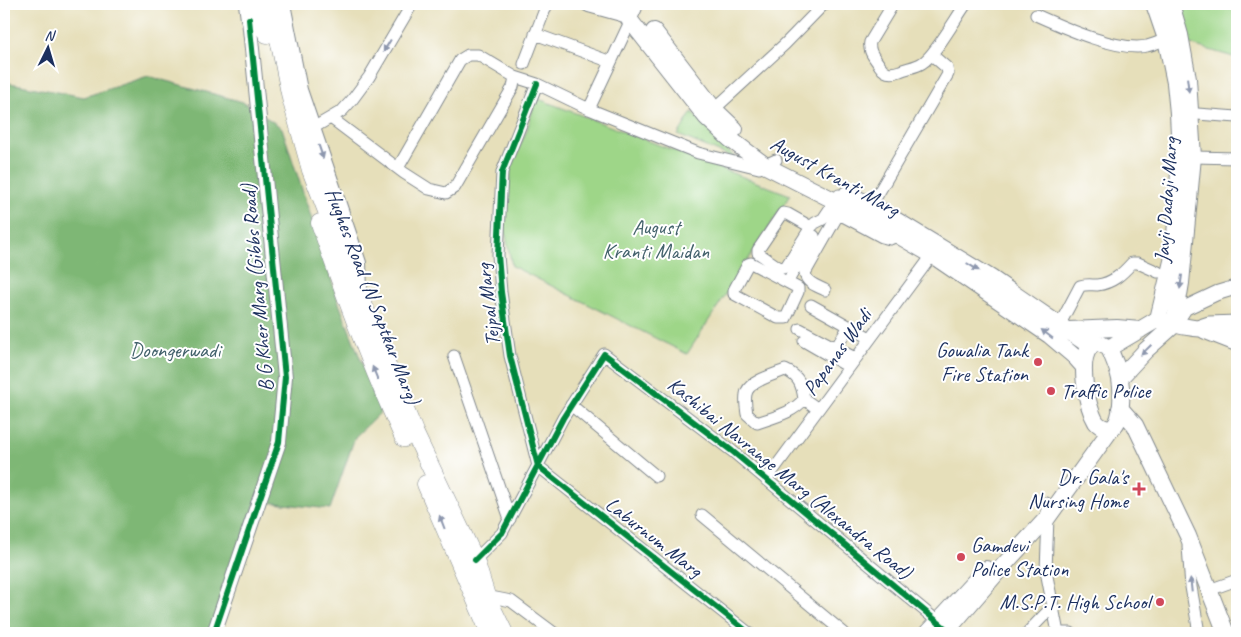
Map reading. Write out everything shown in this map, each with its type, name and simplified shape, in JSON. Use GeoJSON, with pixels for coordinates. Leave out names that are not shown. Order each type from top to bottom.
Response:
{"type":"FeatureCollection","features":[{"type":"Feature","properties":{"kind":"main road"},"geometry":{"type":"LineString","coordinates":[[282,4],[299,90],[358,263],[358,290]]}},
{"type":"Feature","properties":{"kind":"main road"},"geometry":{"type":"LineString","coordinates":[[589,4],[630,9]]}},
{"type":"Feature","properties":{"kind":"main road","name":"Javji Dadaji Marg"},"geometry":{"type":"LineString","coordinates":[[1154,4],[1173,37]]}},
{"type":"Feature","properties":{"kind":"main road","name":"Javji Dadaji Marg"},"geometry":{"type":"LineString","coordinates":[[1158,318],[1174,253],[1180,155],[1188,79],[1177,63],[1171,4]]}},
{"type":"Feature","properties":{"kind":"main road","name":"August Kranti Marg"},"geometry":{"type":"LineString","coordinates":[[630,9],[710,113],[737,131],[771,163],[842,201],[868,210],[1064,327],[1090,346]]}},
{"type":"Feature","properties":{"kind":"main road"},"geometry":{"type":"LineString","coordinates":[[263,16],[291,98],[311,170],[387,366],[467,563],[490,633]]}},
{"type":"Feature","properties":{"kind":"main road","name":"Hughes Road (N Saptkar Marg)"},"geometry":{"type":"LineString","coordinates":[[263,16],[302,174],[346,300],[379,382],[438,511],[467,563]]}},
{"type":"Feature","properties":{"kind":"main road","name":"Javji Dadaji Marg"},"geometry":{"type":"LineString","coordinates":[[1174,325],[1184,255],[1193,157],[1185,113]]}},
{"type":"Feature","properties":{"kind":"main road","name":"August Kranti Marg"},"geometry":{"type":"LineString","coordinates":[[935,250],[985,290],[1049,335],[1084,366]]}},
{"type":"Feature","properties":{"kind":"main road"},"geometry":{"type":"LineString","coordinates":[[1109,348],[1158,318],[1174,325],[1237,332]]}},
{"type":"Feature","properties":{"kind":"main road"},"geometry":{"type":"LineString","coordinates":[[1120,378],[1146,350],[1174,325]]}},
{"type":"Feature","properties":{"kind":"main road"},"geometry":{"type":"LineString","coordinates":[[1064,327],[1140,330]]}},
{"type":"Feature","properties":{"kind":"main road"},"geometry":{"type":"LineString","coordinates":[[942,630],[997,564],[1047,510],[1082,456],[1093,434],[1096,422],[1084,380],[1084,366],[1090,346],[1097,342],[1109,348],[1120,378],[1120,408],[1116,425],[1112,428],[1064,498],[1047,510]]}},
{"type":"Feature","properties":{"kind":"main road"},"geometry":{"type":"LineString","coordinates":[[1120,408],[1135,425],[1188,536],[1226,633]]}},
{"type":"Feature","properties":{"kind":"main road"},"geometry":{"type":"LineString","coordinates":[[1096,422],[1106,429],[1112,428]]}},
{"type":"Feature","properties":{"kind":"main road"},"geometry":{"type":"LineString","coordinates":[[467,563],[504,633]]}},
{"type":"Feature","properties":{"kind":"street"},"geometry":{"type":"LineString","coordinates":[[313,128],[342,111],[352,100],[369,77],[412,4]]}},
{"type":"Feature","properties":{"kind":"street"},"geometry":{"type":"LineString","coordinates":[[524,64],[546,4]]}},
{"type":"Feature","properties":{"kind":"street"},"geometry":{"type":"LineString","coordinates":[[710,113],[824,4]]}},
{"type":"Feature","properties":{"kind":"street"},"geometry":{"type":"LineString","coordinates":[[893,4],[870,42],[869,47],[882,70],[888,73],[894,73],[924,63],[932,55],[966,4]]}},
{"type":"Feature","properties":{"kind":"street"},"geometry":{"type":"LineString","coordinates":[[589,108],[611,62],[630,9]]}},
{"type":"Feature","properties":{"kind":"street"},"geometry":{"type":"LineString","coordinates":[[1036,15],[1062,27],[1134,47],[1146,46],[1173,37]]}},
{"type":"Feature","properties":{"kind":"street","name":"B G Kher Marg (Gibbs Road)"},"geometry":{"type":"LineString","coordinates":[[214,633],[279,442],[285,377],[263,16]]}},
{"type":"Feature","properties":{"kind":"street"},"geometry":{"type":"LineString","coordinates":[[536,34],[611,62]]}},
{"type":"Feature","properties":{"kind":"street"},"geometry":{"type":"LineString","coordinates":[[398,168],[460,60],[468,55],[478,54],[515,77],[537,84],[589,108],[698,153],[760,168],[771,163]]}},
{"type":"Feature","properties":{"kind":"street"},"geometry":{"type":"LineString","coordinates":[[868,210],[948,74],[947,68],[932,55]]}},
{"type":"Feature","properties":{"kind":"street"},"geometry":{"type":"LineString","coordinates":[[331,118],[429,189],[446,193],[455,187],[513,87],[515,77]]}},
{"type":"Feature","properties":{"kind":"street","name":"Tejpal Marg"},"geometry":{"type":"LineString","coordinates":[[537,84],[502,172],[498,255],[510,356],[538,466]]}},
{"type":"Feature","properties":{"kind":"street"},"geometry":{"type":"LineString","coordinates":[[1185,113],[1237,117]]}},
{"type":"Feature","properties":{"kind":"street"},"geometry":{"type":"LineString","coordinates":[[1193,157],[1237,158]]}},
{"type":"Feature","properties":{"kind":"street"},"geometry":{"type":"LineString","coordinates":[[811,227],[783,213],[758,250],[758,253],[780,268],[783,268],[787,265],[811,227],[823,219],[842,201]]}},
{"type":"Feature","properties":{"kind":"street"},"geometry":{"type":"LineString","coordinates":[[842,201],[882,237],[890,239],[905,232]]}},
{"type":"Feature","properties":{"kind":"street"},"geometry":{"type":"LineString","coordinates":[[825,290],[809,282],[806,279],[805,273],[842,201]]}},
{"type":"Feature","properties":{"kind":"street"},"geometry":{"type":"LineString","coordinates":[[788,281],[823,219]]}},
{"type":"Feature","properties":{"kind":"street","name":"Papanas Wadi"},"geometry":{"type":"LineString","coordinates":[[766,480],[935,250]]}},
{"type":"Feature","properties":{"kind":"street"},"geometry":{"type":"LineString","coordinates":[[751,263],[788,281],[796,286],[798,292],[788,315],[783,318],[778,318],[736,297],[733,292],[748,264],[751,263]]}},
{"type":"Feature","properties":{"kind":"street"},"geometry":{"type":"LineString","coordinates":[[1064,327],[1080,286],[1112,281],[1132,263],[1138,263],[1158,272]]}},
{"type":"Feature","properties":{"kind":"street"},"geometry":{"type":"LineString","coordinates":[[1174,325],[1185,308],[1217,293],[1237,287]]}},
{"type":"Feature","properties":{"kind":"street"},"geometry":{"type":"LineString","coordinates":[[811,305],[870,338]]}},
{"type":"Feature","properties":{"kind":"street"},"geometry":{"type":"LineString","coordinates":[[1191,328],[1209,322],[1237,321]]}},
{"type":"Feature","properties":{"kind":"street"},"geometry":{"type":"LineString","coordinates":[[836,348],[849,326]]}},
{"type":"Feature","properties":{"kind":"street"},"geometry":{"type":"LineString","coordinates":[[1191,328],[1237,346]]}},
{"type":"Feature","properties":{"kind":"street"},"geometry":{"type":"LineString","coordinates":[[800,329],[836,348],[852,363]]}},
{"type":"Feature","properties":{"kind":"street"},"geometry":{"type":"LineString","coordinates":[[804,341],[852,363]]}},
{"type":"Feature","properties":{"kind":"street","name":"Kashibai Navrange Marg (Alexandra Road)"},"geometry":{"type":"LineString","coordinates":[[571,405],[604,354],[724,445],[942,630]]}},
{"type":"Feature","properties":{"kind":"street"},"geometry":{"type":"LineString","coordinates":[[454,356],[510,519]]}},
{"type":"Feature","properties":{"kind":"street"},"geometry":{"type":"LineString","coordinates":[[804,399],[799,405],[786,413],[758,423],[747,414],[746,392],[748,388],[785,370],[792,373],[800,381],[804,399],[818,409]]}},
{"type":"Feature","properties":{"kind":"street"},"geometry":{"type":"LineString","coordinates":[[467,563],[502,533],[571,405],[656,476]]}},
{"type":"Feature","properties":{"kind":"street","name":"Laburnum Marg"},"geometry":{"type":"LineString","coordinates":[[538,466],[749,633]]}},
{"type":"Feature","properties":{"kind":"street"},"geometry":{"type":"LineString","coordinates":[[1047,510],[1046,571],[1058,633],[1071,633]]}},
{"type":"Feature","properties":{"kind":"street"},"geometry":{"type":"LineString","coordinates":[[702,515],[844,633]]}},
{"type":"Feature","properties":{"kind":"street"},"geometry":{"type":"LineString","coordinates":[[1188,536],[1191,588],[1200,633]]}},
{"type":"Feature","properties":{"kind":"street"},"geometry":{"type":"LineString","coordinates":[[1209,590],[1237,580]]}},
{"type":"Feature","properties":{"kind":"street"},"geometry":{"type":"LineString","coordinates":[[486,596],[511,601],[554,633]]}},
{"type":"Feature","properties":{"kind":"street"},"geometry":{"type":"LineString","coordinates":[[1027,633],[1053,606]]}},
{"type":"Feature","properties":{"kind":"green space"},"geometry":{"type":"Polygon","coordinates":[[[1168,4],[1237,4],[1237,58],[1182,42],[1168,4]]]}},
{"type":"Feature","properties":{"kind":"green space","name":"Doongerwadi"},"geometry":{"type":"Polygon","coordinates":[[[148,76],[243,102],[282,128],[340,306],[381,412],[355,437],[330,509],[256,501],[211,633],[4,633],[4,82],[84,97],[148,76]]]}},
{"type":"Feature","properties":{"kind":"green space","name":"August Kranti Maidan"},"geometry":{"type":"Polygon","coordinates":[[[536,98],[790,195],[687,354],[512,266],[504,226],[512,163],[527,130],[536,98]]]}},
{"type":"Feature","properties":{"kind":"green space"},"geometry":{"type":"Polygon","coordinates":[[[692,112],[736,159],[678,135],[692,112]]]}},
{"type":"Feature","properties":{"kind":"cycle path"},"geometry":{"type":"LineString","coordinates":[[214,633],[279,442],[285,377],[249,19]]}},
{"type":"Feature","properties":{"kind":"cycle path"},"geometry":{"type":"LineString","coordinates":[[537,84],[502,172],[498,255],[510,356],[538,466],[749,633]]}},
{"type":"Feature","properties":{"kind":"cycle path"},"geometry":{"type":"LineString","coordinates":[[475,560],[502,533],[563,418],[604,354],[732,451],[951,633]]}},
{"type":"Feature","properties":{"kind":"place","name":"Gowalia Tank Fire Station"},"geometry":{"type":"Point","coordinates":[1038,362]}},
{"type":"Feature","properties":{"kind":"place","name":"Traffic Police"},"geometry":{"type":"Point","coordinates":[1051,391]}},
{"type":"Feature","properties":{"kind":"place","name":"Dr. Gala's Nursing Home"},"geometry":{"type":"Point","coordinates":[1139,489]}},
{"type":"Feature","properties":{"kind":"place","name":"Gamdevi Police Station"},"geometry":{"type":"Point","coordinates":[961,557]}},
{"type":"Feature","properties":{"kind":"place","name":"M.S.P.T. High School"},"geometry":{"type":"Point","coordinates":[1160,602]}}]}
